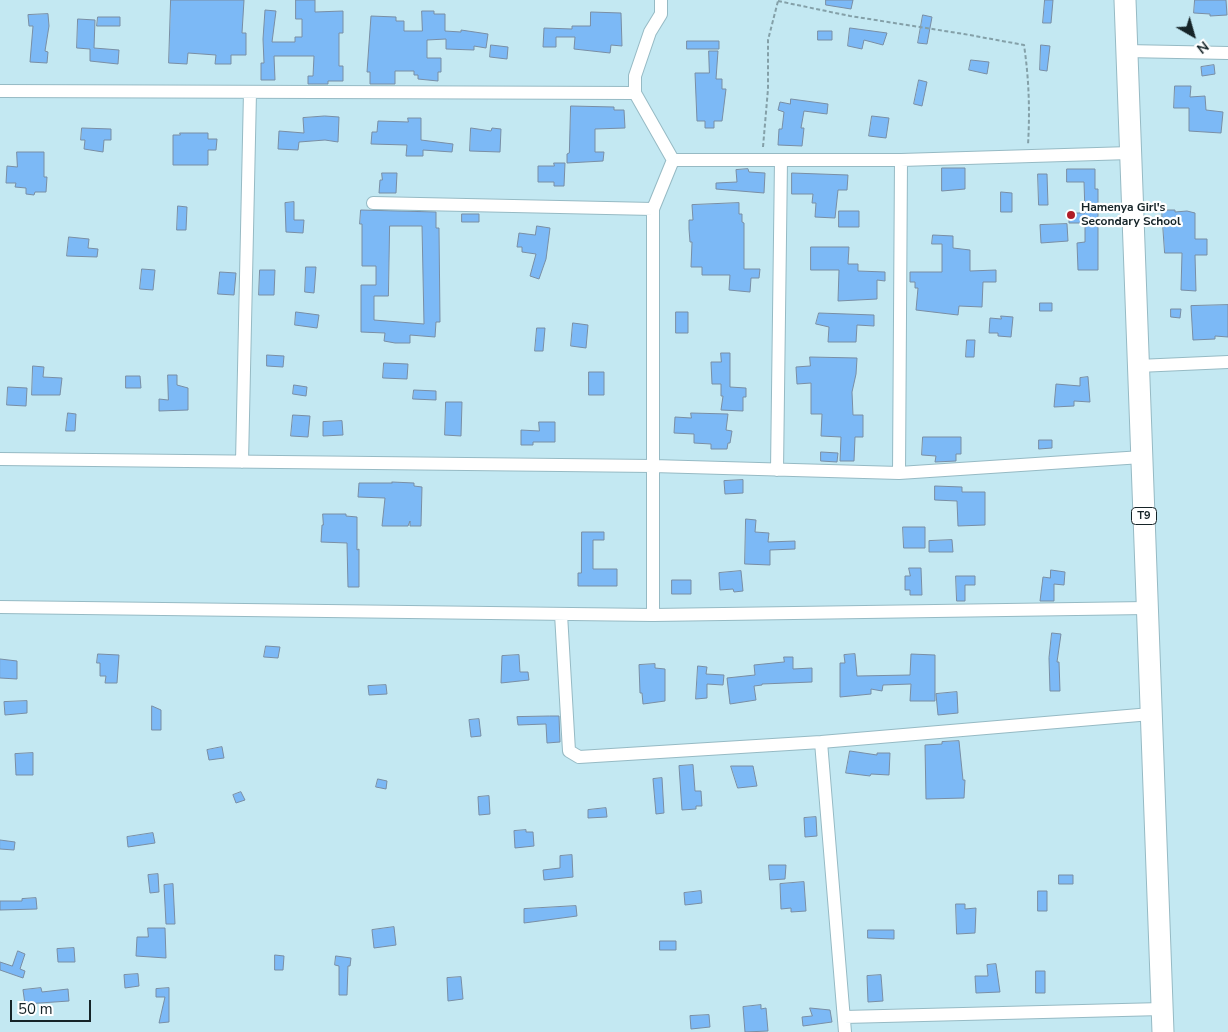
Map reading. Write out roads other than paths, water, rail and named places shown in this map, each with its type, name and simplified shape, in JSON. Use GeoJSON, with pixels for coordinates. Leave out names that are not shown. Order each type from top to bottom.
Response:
{"type":"FeatureCollection","features":[{"type":"Feature","properties":{"kind":"highway","name":"T9"},"geometry":{"type":"LineString","coordinates":[[1124,0],[1163,1032]]}},
{"type":"Feature","properties":{"kind":"street"},"geometry":{"type":"LineString","coordinates":[[661,0],[661,14],[650,32],[635,76],[635,93],[673,160]]}},
{"type":"Feature","properties":{"kind":"street"},"geometry":{"type":"LineString","coordinates":[[1126,51],[1228,53]]}},
{"type":"Feature","properties":{"kind":"street"},"geometry":{"type":"LineString","coordinates":[[0,91],[635,93]]}},
{"type":"Feature","properties":{"kind":"street"},"geometry":{"type":"LineString","coordinates":[[242,462],[250,92]]}},
{"type":"Feature","properties":{"kind":"street"},"geometry":{"type":"LineString","coordinates":[[673,160],[901,160],[1130,153]]}},
{"type":"Feature","properties":{"kind":"street"},"geometry":{"type":"LineString","coordinates":[[653,615],[653,209],[673,160]]}},
{"type":"Feature","properties":{"kind":"street"},"geometry":{"type":"LineString","coordinates":[[777,470],[781,160]]}},
{"type":"Feature","properties":{"kind":"street"},"geometry":{"type":"LineString","coordinates":[[899,473],[901,160]]}},
{"type":"Feature","properties":{"kind":"street"},"geometry":{"type":"LineString","coordinates":[[373,203],[653,209]]}},
{"type":"Feature","properties":{"kind":"street"},"geometry":{"type":"LineString","coordinates":[[1138,366],[1228,362]]}},
{"type":"Feature","properties":{"kind":"street"},"geometry":{"type":"LineString","coordinates":[[0,460],[653,466],[899,473],[1142,457]]}},
{"type":"Feature","properties":{"kind":"street"},"geometry":{"type":"LineString","coordinates":[[0,607],[653,615],[1147,608]]}},
{"type":"Feature","properties":{"kind":"street"},"geometry":{"type":"LineString","coordinates":[[560,614],[569,751],[579,757],[821,742],[1151,714]]}},
{"type":"Feature","properties":{"kind":"street"},"geometry":{"type":"LineString","coordinates":[[821,742],[845,1032]]}},
{"type":"Feature","properties":{"kind":"street"},"geometry":{"type":"LineString","coordinates":[[844,1017],[1162,1009]]}},
{"type":"Feature","properties":{"kind":"place","name":"Hamenya Girl's Secondary School"},"geometry":{"type":"Point","coordinates":[1071,215]}}]}
